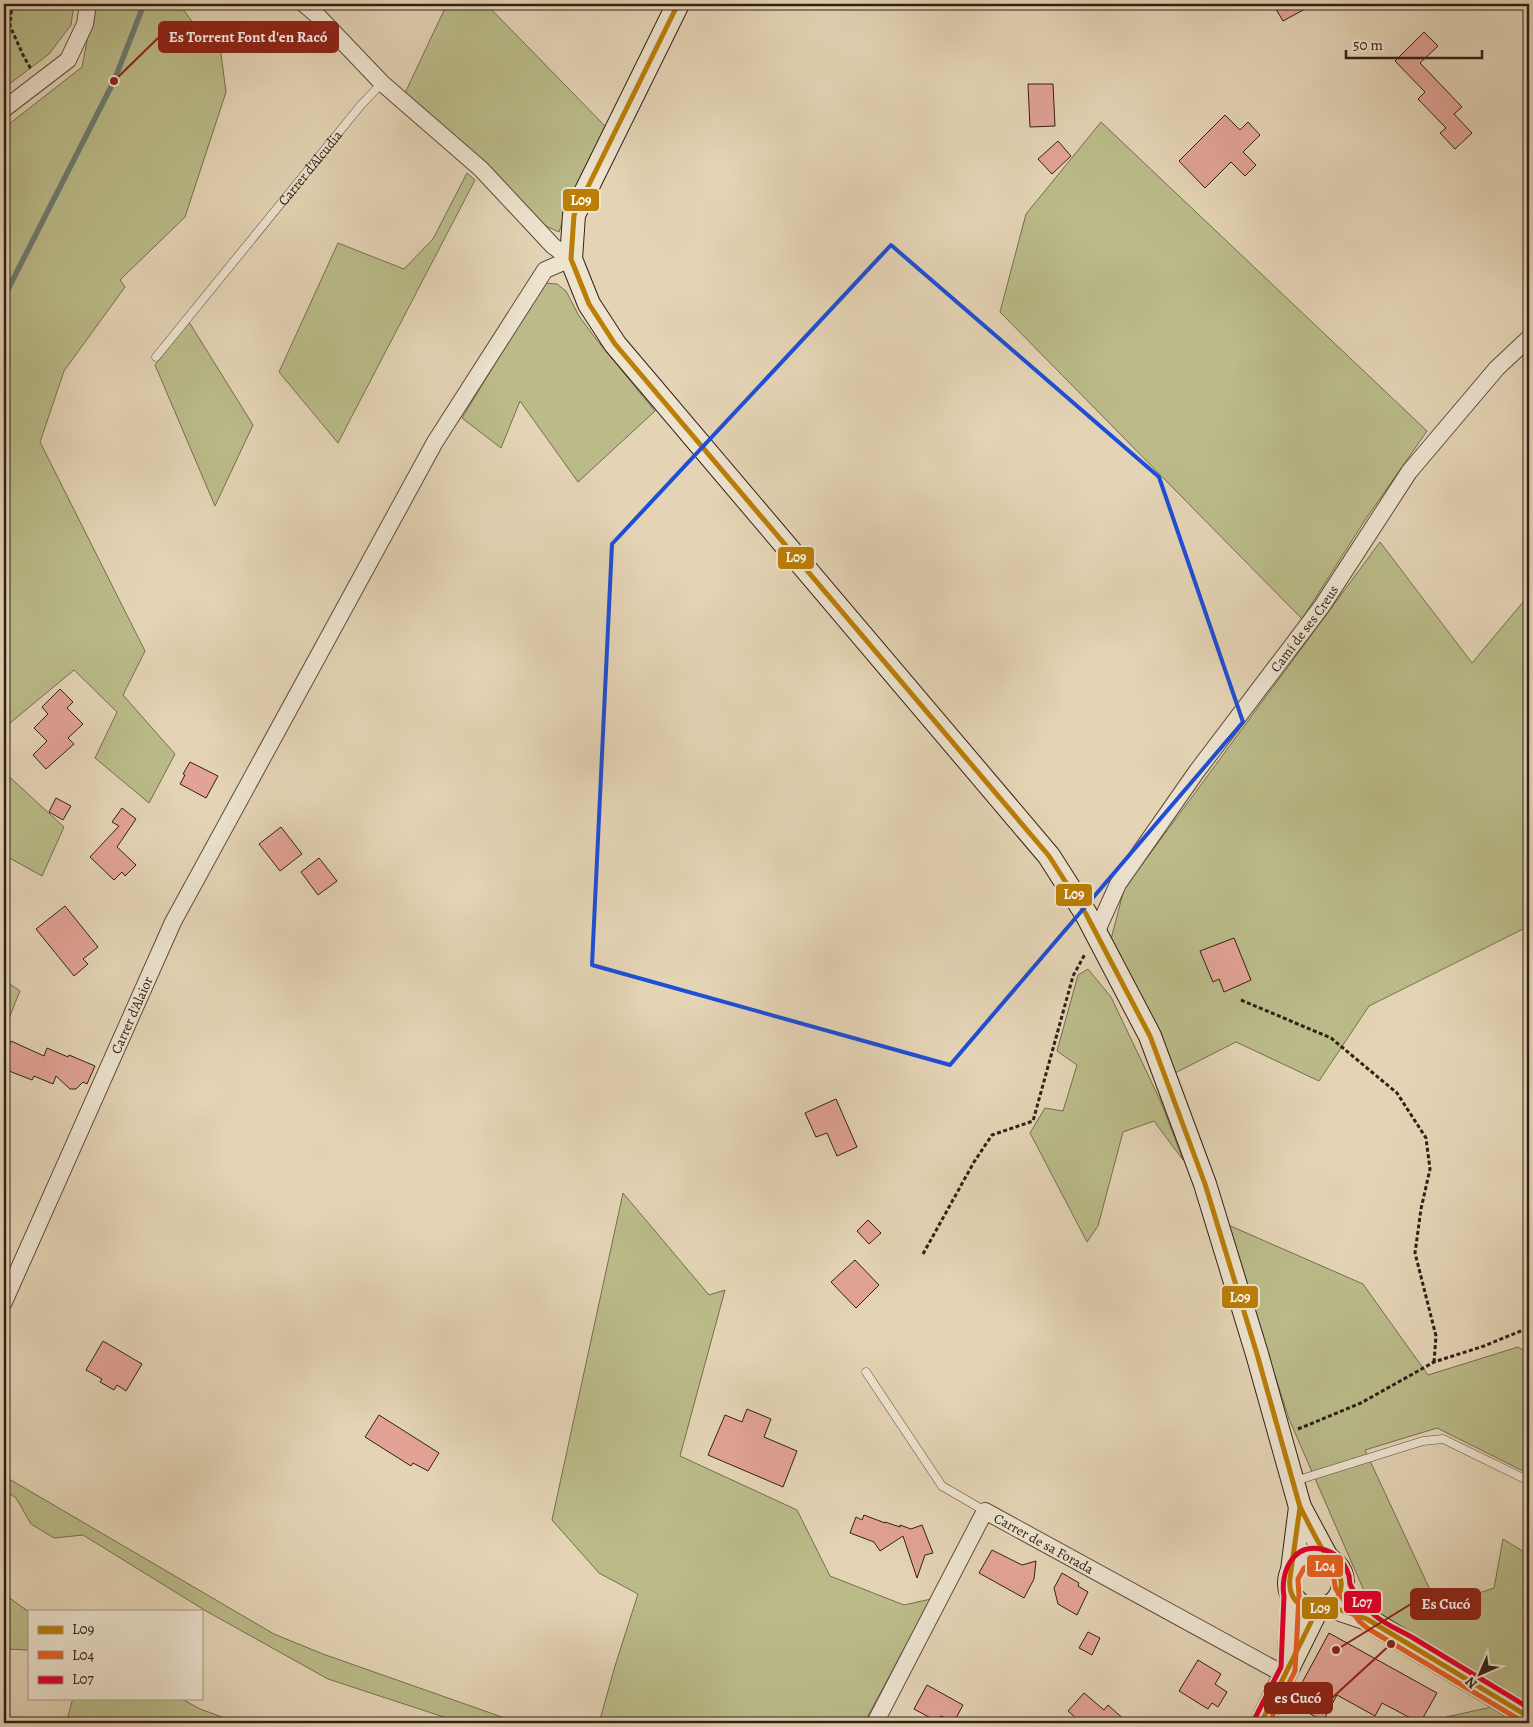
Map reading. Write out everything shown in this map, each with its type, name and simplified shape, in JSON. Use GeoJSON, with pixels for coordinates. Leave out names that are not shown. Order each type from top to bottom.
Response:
{"type":"FeatureCollection","features":[{"type":"Feature","properties":{"kind":"street"},"geometry":{"type":"LineString","coordinates":[[4,109],[68,60],[85,24],[88,4]]}},
{"type":"Feature","properties":{"kind":"street"},"geometry":{"type":"LineString","coordinates":[[304,4],[318,16],[382,83],[481,169],[553,246],[571,258]]}},
{"type":"Feature","properties":{"kind":"street"},"geometry":{"type":"LineString","coordinates":[[678,4],[574,215],[571,258],[589,304],[615,344],[1049,856],[1086,914],[1150,1036],[1204,1184],[1257,1354],[1300,1507],[1328,1559],[1339,1570],[1342,1585],[1336,1601],[1323,1608],[1261,1723]]}},
{"type":"Feature","properties":{"kind":"street","name":"Carrer d'Alaior"},"geometry":{"type":"LineString","coordinates":[[4,1302],[173,922],[435,442],[545,270],[571,258]]}},
{"type":"Feature","properties":{"kind":"street","name":"Camí de ses Creus"},"geometry":{"type":"LineString","coordinates":[[1096,933],[1118,884],[1197,771],[1322,606],[1409,472],[1497,368],[1529,338]]}},
{"type":"Feature","properties":{"kind":"street"},"geometry":{"type":"LineString","coordinates":[[1287,1672],[1292,1596],[1289,1579],[1292,1570],[1300,1507]]}},
{"type":"Feature","properties":{"kind":"street","name":"Carrer de sa Forada"},"geometry":{"type":"LineString","coordinates":[[875,1723],[986,1511],[1287,1672]]}},
{"type":"Feature","properties":{"kind":"street"},"geometry":{"type":"LineString","coordinates":[[1292,1570],[1304,1559],[1321,1556],[1328,1559]]}},
{"type":"Feature","properties":{"kind":"street"},"geometry":{"type":"LineString","coordinates":[[1342,1585],[1367,1619]]}},
{"type":"Feature","properties":{"kind":"street"},"geometry":{"type":"LineString","coordinates":[[1292,1596],[1303,1606],[1323,1608],[1367,1619],[1529,1717]]}},
{"type":"Feature","properties":{"kind":"lane","name":"Carrer d'Alcudia"},"geometry":{"type":"LineString","coordinates":[[156,357],[361,106],[382,83]]}},
{"type":"Feature","properties":{"kind":"lane"},"geometry":{"type":"LineString","coordinates":[[866,1372],[942,1486],[986,1511]]}},
{"type":"Feature","properties":{"kind":"lane"},"geometry":{"type":"LineString","coordinates":[[1292,1481],[1423,1441],[1443,1438],[1529,1480]]}},
{"type":"Feature","properties":{"kind":"path"},"geometry":{"type":"LineString","coordinates":[[12,4],[10,26],[24,58],[39,82]]}},
{"type":"Feature","properties":{"kind":"path"},"geometry":{"type":"LineString","coordinates":[[923,1254],[974,1162],[992,1135],[1033,1121],[1074,976],[1096,933]]}},
{"type":"Feature","properties":{"kind":"path"},"geometry":{"type":"LineString","coordinates":[[1240,1000],[1331,1038],[1397,1093],[1426,1138],[1430,1169],[1421,1209],[1415,1253],[1436,1336],[1434,1362]]}},
{"type":"Feature","properties":{"kind":"path"},"geometry":{"type":"LineString","coordinates":[[1280,1436],[1361,1403],[1434,1362],[1484,1346],[1528,1328]]}},
{"type":"Feature","properties":{"kind":"highlighted area"},"geometry":{"type":"Polygon","coordinates":[[[891,245],[1159,477],[1243,722],[950,1065],[592,965],[612,544],[891,245]]]}},
{"type":"Feature","properties":{"kind":"green space"},"geometry":{"type":"Polygon","coordinates":[[[4,4],[74,4],[71,25],[49,54],[8,85],[4,84],[4,4]]]}},
{"type":"Feature","properties":{"kind":"green space"},"geometry":{"type":"Polygon","coordinates":[[[94,4],[184,4],[182,8],[202,35],[219,39],[226,92],[185,217],[120,280],[125,287],[64,371],[40,442],[145,651],[123,695],[175,754],[149,803],[95,758],[117,712],[74,670],[4,728],[4,128],[82,67],[94,4]]]}},
{"type":"Feature","properties":{"kind":"green space"},"geometry":{"type":"Polygon","coordinates":[[[447,4],[486,4],[606,127],[571,198],[559,232],[539,223],[405,93],[447,4]]]}},
{"type":"Feature","properties":{"kind":"green space"},"geometry":{"type":"Polygon","coordinates":[[[1101,122],[1427,431],[1365,520],[1302,619],[1000,312],[1026,214],[1101,122]]]}},
{"type":"Feature","properties":{"kind":"green space"},"geometry":{"type":"Polygon","coordinates":[[[467,173],[475,180],[338,443],[279,372],[338,243],[404,269],[433,239],[467,173]]]}},
{"type":"Feature","properties":{"kind":"green space"},"geometry":{"type":"Polygon","coordinates":[[[544,283],[557,284],[566,291],[579,316],[596,339],[655,411],[578,482],[520,401],[501,448],[462,418],[544,283]]]}},
{"type":"Feature","properties":{"kind":"green space"},"geometry":{"type":"Polygon","coordinates":[[[189,322],[253,425],[215,506],[155,365],[189,322]]]}},
{"type":"Feature","properties":{"kind":"green space"},"geometry":{"type":"Polygon","coordinates":[[[1380,542],[1472,663],[1529,595],[1529,926],[1369,1006],[1319,1081],[1236,1042],[1171,1075],[1110,943],[1124,889],[1380,542]]]}},
{"type":"Feature","properties":{"kind":"green space"},"geometry":{"type":"Polygon","coordinates":[[[4,772],[64,827],[42,876],[4,855],[4,772]]]}},
{"type":"Feature","properties":{"kind":"green space"},"geometry":{"type":"Polygon","coordinates":[[[1088,969],[1111,997],[1161,1102],[1183,1160],[1154,1121],[1123,1132],[1098,1226],[1087,1242],[1030,1133],[1045,1108],[1063,1111],[1077,1065],[1057,1051],[1078,975],[1088,969]]]}},
{"type":"Feature","properties":{"kind":"green space"},"geometry":{"type":"Polygon","coordinates":[[[4,980],[20,991],[4,1031],[4,980]]]}},
{"type":"Feature","properties":{"kind":"green space"},"geometry":{"type":"Polygon","coordinates":[[[623,1193],[709,1295],[725,1290],[680,1456],[797,1510],[830,1576],[904,1605],[931,1599],[864,1723],[599,1723],[638,1594],[599,1573],[552,1520],[623,1193]]]}},
{"type":"Feature","properties":{"kind":"green space"},"geometry":{"type":"Polygon","coordinates":[[[1226,1224],[1363,1284],[1428,1375],[1518,1347],[1529,1354],[1529,1474],[1437,1428],[1365,1450],[1438,1607],[1494,1588],[1503,1539],[1529,1555],[1529,1713],[1375,1616],[1289,1419],[1226,1224]]]}},
{"type":"Feature","properties":{"kind":"green space"},"geometry":{"type":"Polygon","coordinates":[[[4,1476],[274,1634],[323,1654],[519,1723],[462,1723],[328,1679],[206,1611],[83,1535],[54,1538],[31,1524],[16,1498],[4,1490],[4,1476]]]}},
{"type":"Feature","properties":{"kind":"green space"},"geometry":{"type":"Polygon","coordinates":[[[4,1594],[28,1611],[28,1650],[4,1649],[4,1594]]]}},
{"type":"Feature","properties":{"kind":"green space"},"geometry":{"type":"Polygon","coordinates":[[[72,1700],[184,1700],[200,1709],[239,1723],[66,1723],[72,1700]]]}},
{"type":"Feature","properties":{"kind":"green space"},"geometry":{"type":"Polygon","coordinates":[[[1492,1707],[1517,1723],[1442,1723],[1446,1717],[1492,1707]]]}},
{"type":"Feature","properties":{"kind":"building"},"geometry":{"type":"Polygon","coordinates":[[[1273,4],[1314,4],[1283,21],[1273,4]]]}},
{"type":"Feature","properties":{"kind":"building"},"geometry":{"type":"Polygon","coordinates":[[[1424,32],[1438,46],[1420,63],[1462,107],[1454,114],[1472,133],[1455,149],[1440,133],[1446,128],[1418,99],[1425,92],[1395,61],[1424,32]]]}},
{"type":"Feature","properties":{"kind":"building"},"geometry":{"type":"Polygon","coordinates":[[[1028,84],[1053,84],[1055,126],[1030,127],[1028,84]]]}},
{"type":"Feature","properties":{"kind":"building"},"geometry":{"type":"Polygon","coordinates":[[[1225,115],[1240,130],[1248,122],[1260,135],[1243,152],[1256,165],[1245,176],[1231,162],[1205,188],[1179,161],[1225,115]]]}},
{"type":"Feature","properties":{"kind":"building"},"geometry":{"type":"Polygon","coordinates":[[[1058,141],[1071,156],[1052,174],[1038,159],[1058,141]]]}},
{"type":"Feature","properties":{"kind":"building"},"geometry":{"type":"Polygon","coordinates":[[[60,689],[73,702],[67,708],[83,724],[68,738],[74,744],[46,769],[33,755],[47,741],[34,728],[48,714],[42,707],[60,689]]]}},
{"type":"Feature","properties":{"kind":"building"},"geometry":{"type":"Polygon","coordinates":[[[190,762],[218,776],[206,798],[180,784],[190,762]]]}},
{"type":"Feature","properties":{"kind":"building"},"geometry":{"type":"Polygon","coordinates":[[[56,798],[71,806],[63,820],[49,812],[56,798]]]}},
{"type":"Feature","properties":{"kind":"building"},"geometry":{"type":"Polygon","coordinates":[[[122,808],[136,819],[117,847],[136,865],[125,876],[122,872],[114,880],[90,857],[119,826],[112,822],[122,808]]]}},
{"type":"Feature","properties":{"kind":"building"},"geometry":{"type":"Polygon","coordinates":[[[281,827],[302,854],[280,871],[259,844],[281,827]]]}},
{"type":"Feature","properties":{"kind":"building"},"geometry":{"type":"Polygon","coordinates":[[[319,858],[337,881],[318,895],[301,872],[319,858]]]}},
{"type":"Feature","properties":{"kind":"building"},"geometry":{"type":"Polygon","coordinates":[[[65,906],[98,947],[83,959],[88,964],[74,976],[36,929],[65,906]]]}},
{"type":"Feature","properties":{"kind":"building"},"geometry":{"type":"Polygon","coordinates":[[[1234,938],[1251,980],[1224,992],[1219,979],[1213,982],[1200,951],[1234,938]]]}},
{"type":"Feature","properties":{"kind":"building"},"geometry":{"type":"Polygon","coordinates":[[[11,1041],[44,1056],[47,1048],[95,1066],[87,1084],[83,1082],[76,1089],[70,1089],[56,1076],[53,1084],[34,1076],[32,1080],[4,1069],[4,1058],[11,1041]]]}},
{"type":"Feature","properties":{"kind":"building"},"geometry":{"type":"Polygon","coordinates":[[[836,1099],[857,1147],[837,1156],[827,1133],[816,1137],[805,1113],[836,1099]]]}},
{"type":"Feature","properties":{"kind":"building"},"geometry":{"type":"Polygon","coordinates":[[[868,1220],[881,1233],[869,1244],[857,1231],[868,1220]]]}},
{"type":"Feature","properties":{"kind":"building"},"geometry":{"type":"Polygon","coordinates":[[[855,1260],[879,1285],[856,1308],[831,1282],[855,1260]]]}},
{"type":"Feature","properties":{"kind":"building"},"geometry":{"type":"Polygon","coordinates":[[[103,1341],[142,1364],[126,1391],[117,1385],[114,1390],[100,1382],[102,1379],[86,1370],[103,1341]]]}},
{"type":"Feature","properties":{"kind":"building"},"geometry":{"type":"Polygon","coordinates":[[[747,1409],[771,1419],[764,1437],[797,1451],[783,1487],[708,1455],[725,1415],[742,1422],[747,1409]]]}},
{"type":"Feature","properties":{"kind":"building"},"geometry":{"type":"Polygon","coordinates":[[[379,1415],[439,1453],[428,1471],[413,1463],[411,1466],[365,1437],[379,1415]]]}},
{"type":"Feature","properties":{"kind":"building"},"geometry":{"type":"Polygon","coordinates":[[[864,1515],[885,1523],[911,1529],[922,1525],[933,1553],[925,1555],[917,1578],[903,1536],[880,1551],[874,1542],[850,1533],[856,1517],[862,1520],[864,1515]]]}},
{"type":"Feature","properties":{"kind":"building"},"geometry":{"type":"Polygon","coordinates":[[[992,1550],[1022,1565],[1036,1561],[1034,1579],[1024,1598],[979,1573],[992,1550]]]}},
{"type":"Feature","properties":{"kind":"building"},"geometry":{"type":"Polygon","coordinates":[[[1062,1573],[1079,1583],[1078,1586],[1088,1592],[1077,1615],[1058,1604],[1054,1588],[1062,1573]]]}},
{"type":"Feature","properties":{"kind":"building"},"geometry":{"type":"Polygon","coordinates":[[[1088,1632],[1100,1638],[1092,1655],[1079,1648],[1088,1632]]]}},
{"type":"Feature","properties":{"kind":"building"},"geometry":{"type":"Polygon","coordinates":[[[1329,1633],[1437,1693],[1420,1723],[1382,1703],[1375,1716],[1337,1695],[1323,1721],[1291,1703],[1329,1633]]]}},
{"type":"Feature","properties":{"kind":"building"},"geometry":{"type":"Polygon","coordinates":[[[1198,1660],[1221,1674],[1215,1684],[1227,1692],[1218,1707],[1212,1703],[1208,1709],[1179,1691],[1198,1660]]]}},
{"type":"Feature","properties":{"kind":"building"},"geometry":{"type":"Polygon","coordinates":[[[927,1685],[963,1705],[954,1722],[941,1716],[938,1722],[914,1709],[927,1685]]]}},
{"type":"Feature","properties":{"kind":"building"},"geometry":{"type":"Polygon","coordinates":[[[1084,1693],[1104,1710],[1108,1705],[1128,1723],[1082,1723],[1068,1711],[1084,1693]]]}},
{"type":"Feature","properties":{"kind":"waterway"},"geometry":{"type":"LineString","coordinates":[[4,297],[114,81],[144,4]]}},
{"type":"Feature","properties":{"kind":"transit line","name":"L09"},"geometry":{"type":"LineString","coordinates":[[678,4],[574,215],[571,259],[589,304],[615,344],[1049,856],[1086,914],[1150,1036],[1205,1184],[1257,1354],[1300,1507]]}},
{"type":"Feature","properties":{"kind":"transit line","name":"L09"},"geometry":{"type":"LineString","coordinates":[[1300,1507],[1320,1546],[1338,1571],[1341,1581],[1340,1593],[1334,1601],[1325,1607],[1315,1609],[1305,1607],[1296,1602],[1291,1592],[1290,1578],[1300,1507]]}},
{"type":"Feature","properties":{"kind":"transit line","name":"L07"},"geometry":{"type":"LineString","coordinates":[[1254,1720],[1281,1667],[1283,1587],[1286,1570],[1295,1555],[1311,1548],[1326,1550],[1338,1557],[1349,1575],[1350,1584],[1354,1591],[1367,1608],[1378,1618],[1529,1708]]}},
{"type":"Feature","properties":{"kind":"transit line","name":"L04"},"geometry":{"type":"LineString","coordinates":[[1269,1723],[1295,1671],[1299,1596],[1298,1579],[1304,1568],[1312,1563],[1323,1565],[1332,1572],[1336,1590],[1359,1621],[1367,1628],[1525,1723]]}},
{"type":"Feature","properties":{"kind":"transit line","name":"L09"},"geometry":{"type":"LineString","coordinates":[[1329,1606],[1367,1619],[1529,1717]]}},
{"type":"Feature","properties":{"kind":"transit line","name":"L09"},"geometry":{"type":"LineString","coordinates":[[1261,1723],[1317,1610]]}},
{"type":"Feature","properties":{"kind":"place","name":"Es Torrent Font d'en Racó"},"geometry":{"type":"Point","coordinates":[114,81]}},
{"type":"Feature","properties":{"kind":"place","name":"es Cucó"},"geometry":{"type":"Point","coordinates":[1391,1644]}},
{"type":"Feature","properties":{"kind":"place","name":"Es Cucó"},"geometry":{"type":"Point","coordinates":[1336,1650]}}]}
